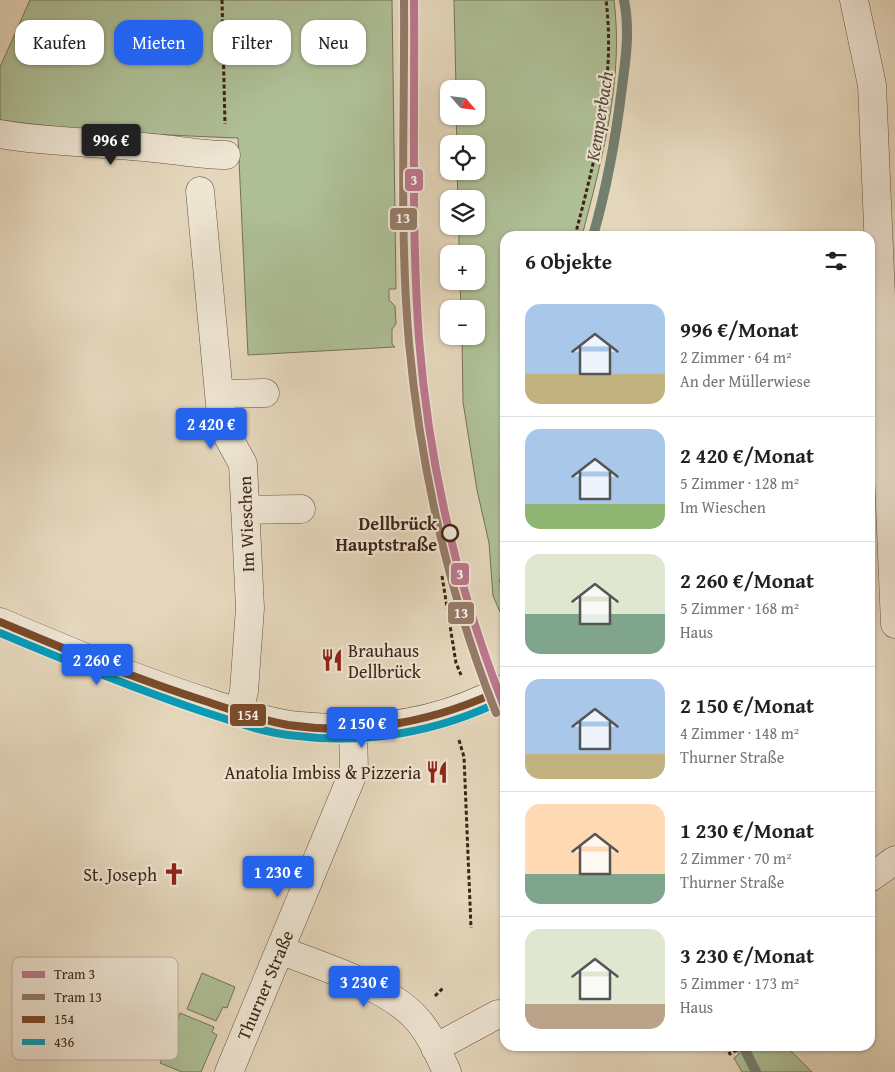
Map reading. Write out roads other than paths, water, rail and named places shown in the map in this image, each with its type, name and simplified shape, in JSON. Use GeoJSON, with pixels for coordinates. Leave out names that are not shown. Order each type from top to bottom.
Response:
{"type":"FeatureCollection","features":[{"type":"Feature","properties":{"kind":"street"},"geometry":{"type":"LineString","coordinates":[[854,0],[872,85],[885,539],[895,624]]}},
{"type":"Feature","properties":{"kind":"street"},"geometry":{"type":"LineString","coordinates":[[0,134],[35,140],[154,148],[201,155],[226,155]]}},
{"type":"Feature","properties":{"kind":"street","name":"Im Wieschen"},"geometry":{"type":"LineString","coordinates":[[200,191],[222,426],[243,464],[250,608],[244,692],[239,712]]}},
{"type":"Feature","properties":{"kind":"street"},"geometry":{"type":"LineString","coordinates":[[219,394],[265,393]]}},
{"type":"Feature","properties":{"kind":"street"},"geometry":{"type":"LineString","coordinates":[[245,510],[300,509]]}},
{"type":"Feature","properties":{"kind":"street"},"geometry":{"type":"LineString","coordinates":[[0,622],[151,684],[239,712],[298,726],[354,729],[393,726],[450,713],[474,704],[500,691]]}},
{"type":"Feature","properties":{"kind":"street","name":"Thurner Straße"},"geometry":{"type":"LineString","coordinates":[[229,1072],[354,772],[354,729]]}},
{"type":"Feature","properties":{"kind":"street"},"geometry":{"type":"LineString","coordinates":[[875,874],[895,860]]}},
{"type":"Feature","properties":{"kind":"street"},"geometry":{"type":"LineString","coordinates":[[280,950],[367,986],[397,1001],[415,1016],[441,1060],[498,1014]]}},
{"type":"Feature","properties":{"kind":"waterway","name":"Kemperbach"},"geometry":{"type":"LineString","coordinates":[[594,231],[607,181],[620,106],[627,44],[624,0]]}},
{"type":"Feature","properties":{"kind":"waterway","name":"Kemperbach"},"geometry":{"type":"LineString","coordinates":[[746,1051],[756,1072]]}},
{"type":"Feature","properties":{"kind":"tram line","name":"13"},"geometry":{"type":"LineString","coordinates":[[404,0],[404,257],[414,391],[429,485],[439,531],[464,622],[496,713]]}},
{"type":"Feature","properties":{"kind":"tram line","name":"3"},"geometry":{"type":"LineString","coordinates":[[414,0],[415,255],[419,339],[424,387],[438,481],[448,527],[473,619],[500,696]]}},
{"type":"Feature","properties":{"kind":"place","name":"Dellbrück Hauptstraße"},"geometry":{"type":"Point","coordinates":[450,533]}},
{"type":"Feature","properties":{"kind":"place","name":"Brauhaus Dellbrück"},"geometry":{"type":"Point","coordinates":[332,660]}},
{"type":"Feature","properties":{"kind":"place","name":"Anatolia Imbiss & Pizzeria"},"geometry":{"type":"Point","coordinates":[437,772]}},
{"type":"Feature","properties":{"kind":"place","name":"St. Joseph"},"geometry":{"type":"Point","coordinates":[174,874]}}]}
